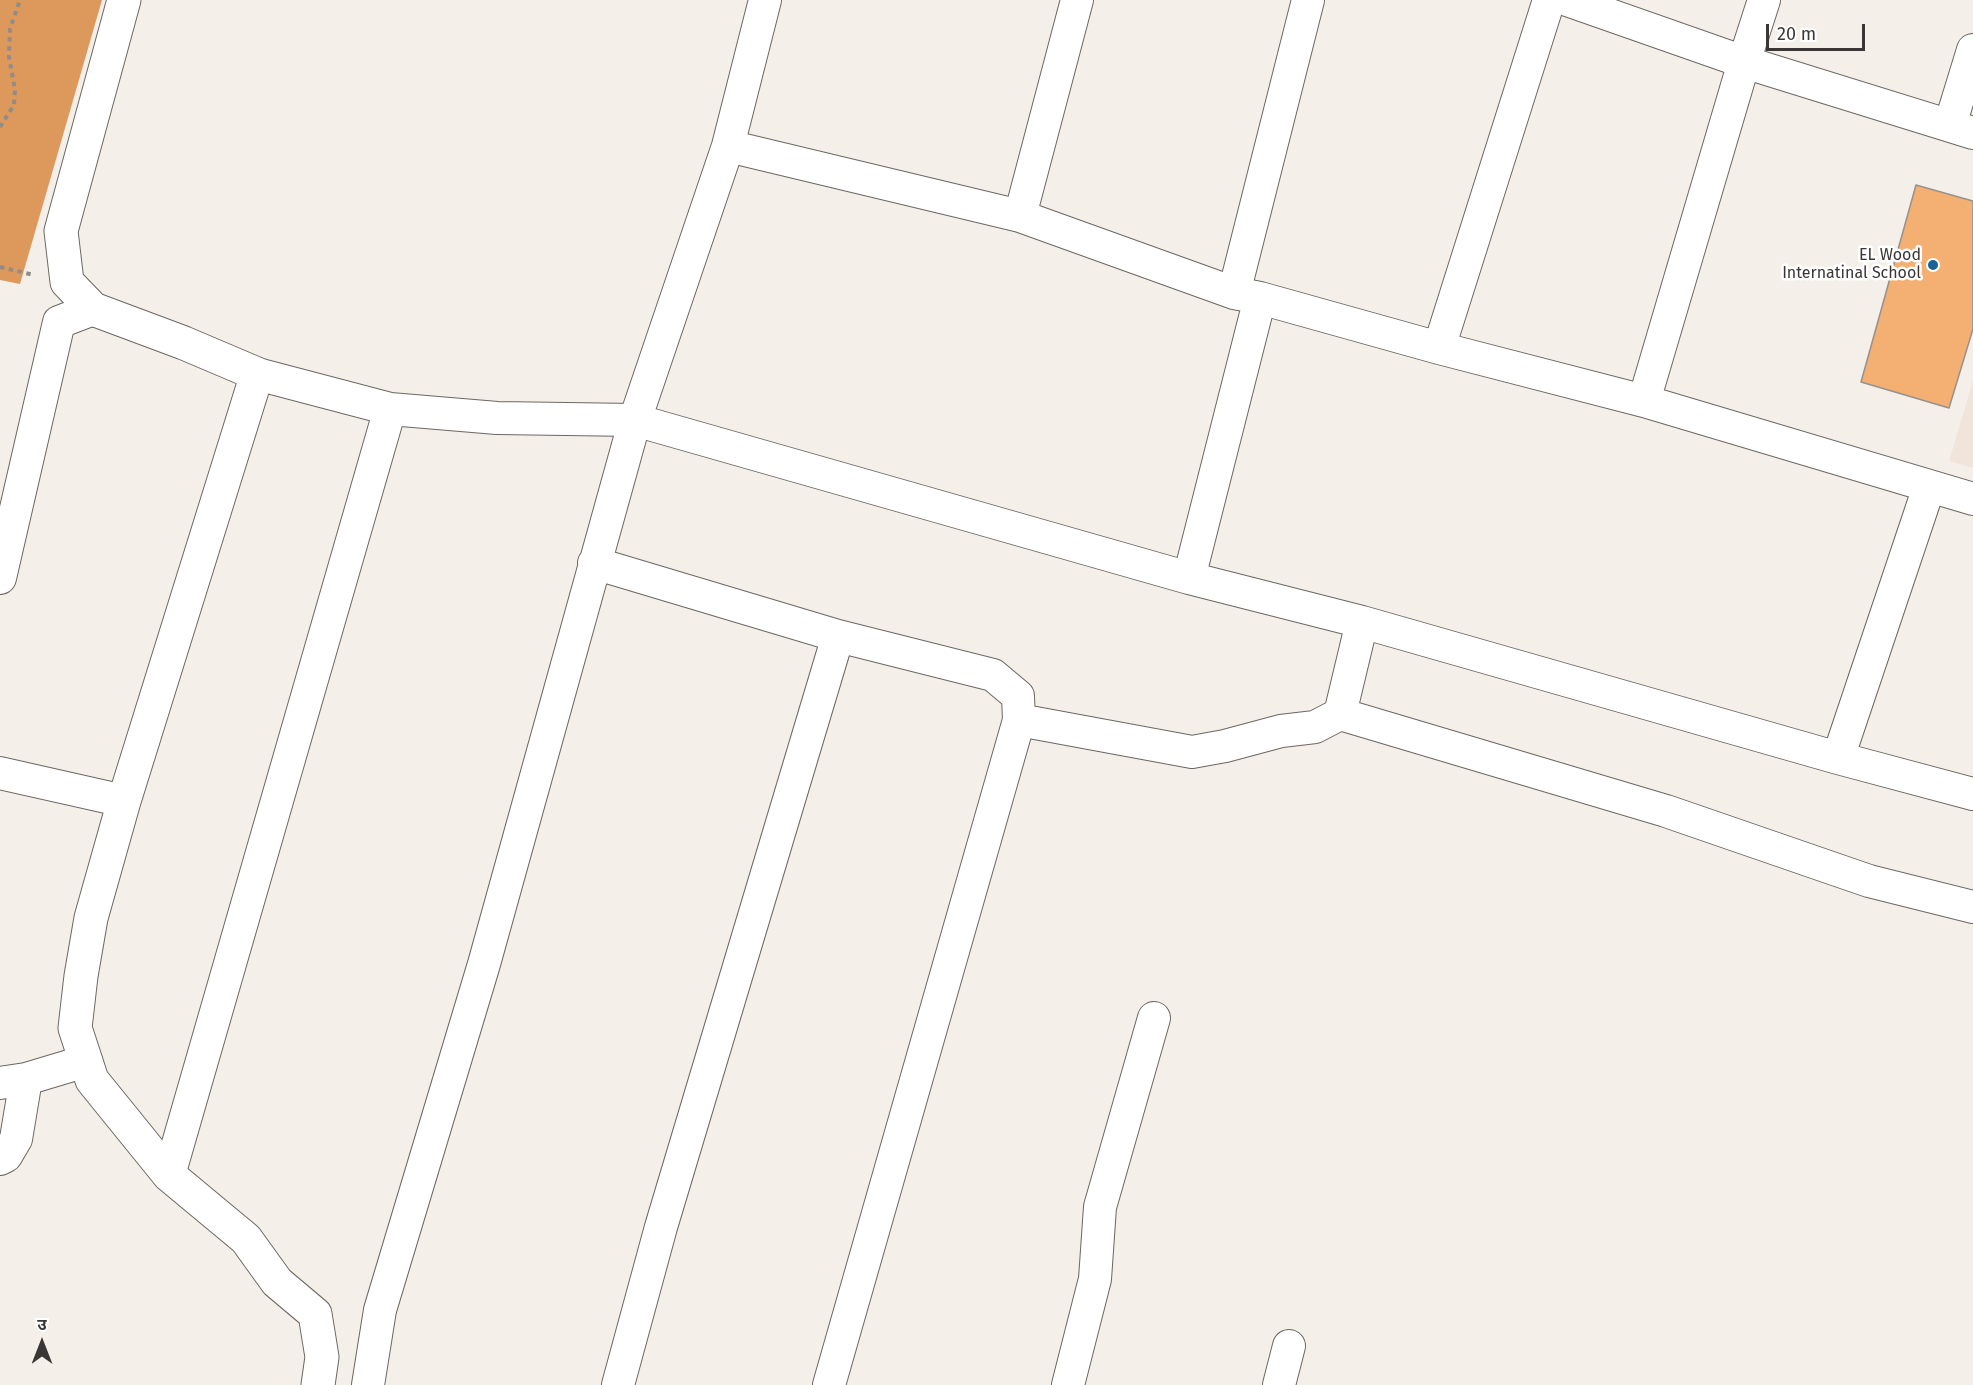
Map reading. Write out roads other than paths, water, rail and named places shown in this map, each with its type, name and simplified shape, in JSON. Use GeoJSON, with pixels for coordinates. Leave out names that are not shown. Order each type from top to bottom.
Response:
{"type":"FeatureCollection","features":[{"type":"Feature","properties":{"kind":"street"},"geometry":{"type":"LineString","coordinates":[[124,0],[61,231],[67,282],[93,309],[184,343],[257,374],[390,409],[498,418],[635,420],[1189,578],[1362,622],[1838,758],[1973,794]]}},
{"type":"Feature","properties":{"kind":"street"},"geometry":{"type":"LineString","coordinates":[[368,1385],[380,1310],[480,976],[594,563],[635,420],[728,146],[765,0]]}},
{"type":"Feature","properties":{"kind":"street"},"geometry":{"type":"LineString","coordinates":[[1020,216],[1077,0]]}},
{"type":"Feature","properties":{"kind":"street"},"geometry":{"type":"LineString","coordinates":[[1189,578],[1308,0]]}},
{"type":"Feature","properties":{"kind":"street"},"geometry":{"type":"LineString","coordinates":[[1439,348],[1549,0]]}},
{"type":"Feature","properties":{"kind":"street"},"geometry":{"type":"LineString","coordinates":[[1567,0],[1744,62],[1961,129],[1973,50]]}},
{"type":"Feature","properties":{"kind":"street"},"geometry":{"type":"LineString","coordinates":[[1644,401],[1764,0]]}},
{"type":"Feature","properties":{"kind":"street"},"geometry":{"type":"LineString","coordinates":[[728,146],[1020,216],[1247,296],[1644,401],[1973,499]]}},
{"type":"Feature","properties":{"kind":"street"},"geometry":{"type":"LineString","coordinates":[[0,578],[59,322],[93,309]]}},
{"type":"Feature","properties":{"kind":"street"},"geometry":{"type":"LineString","coordinates":[[257,374],[124,801],[91,918],[75,1028],[92,1080],[169,1175],[246,1239],[277,1282],[315,1314],[322,1357],[318,1385]]}},
{"type":"Feature","properties":{"kind":"street"},"geometry":{"type":"LineString","coordinates":[[169,1175],[390,409]]}},
{"type":"Feature","properties":{"kind":"street"},"geometry":{"type":"LineString","coordinates":[[1838,758],[1929,487]]}},
{"type":"Feature","properties":{"kind":"street"},"geometry":{"type":"LineString","coordinates":[[594,563],[838,636],[993,675],[1018,696],[1019,720],[829,1385]]}},
{"type":"Feature","properties":{"kind":"street"},"geometry":{"type":"LineString","coordinates":[[1340,714],[1362,622]]}},
{"type":"Feature","properties":{"kind":"street"},"geometry":{"type":"LineString","coordinates":[[618,1385],[664,1216],[838,636]]}},
{"type":"Feature","properties":{"kind":"street"},"geometry":{"type":"LineString","coordinates":[[1019,720],[1192,752],[1226,746],[1281,731],[1315,727],[1340,714],[1666,811],[1869,881],[1973,907]]}},
{"type":"Feature","properties":{"kind":"street"},"geometry":{"type":"LineString","coordinates":[[0,772],[124,801]]}},
{"type":"Feature","properties":{"kind":"street"},"geometry":{"type":"LineString","coordinates":[[1068,1385],[1095,1280],[1100,1207],[1154,1018]]}},
{"type":"Feature","properties":{"kind":"street"},"geometry":{"type":"LineString","coordinates":[[0,1159],[6,1156],[16,1139],[13,1081],[86,1061]]}},
{"type":"Feature","properties":{"kind":"street"},"geometry":{"type":"LineString","coordinates":[[1279,1385],[1289,1346]]}},
{"type":"Feature","properties":{"kind":"place","name":"EL Wood Internatinal School"},"geometry":{"type":"Point","coordinates":[1933,265]}}]}
